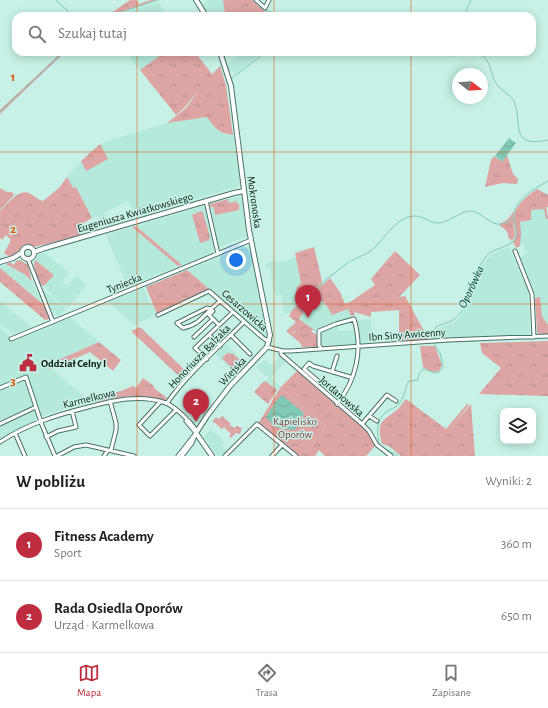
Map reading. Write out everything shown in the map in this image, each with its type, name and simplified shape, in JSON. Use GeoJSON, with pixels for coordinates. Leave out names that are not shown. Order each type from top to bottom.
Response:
{"type":"FeatureCollection","features":[{"type":"Feature","properties":{"kind":"main road"},"geometry":{"type":"LineString","coordinates":[[196,0],[204,12]]}},
{"type":"Feature","properties":{"kind":"main road","name":"Mokronoska"},"geometry":{"type":"LineString","coordinates":[[222,56],[231,86],[252,241],[270,332],[268,344]]}},
{"type":"Feature","properties":{"kind":"main road","name":"Eugeniusza Kwiatkowskiego"},"geometry":{"type":"LineString","coordinates":[[33,251],[231,194],[245,192]]}},
{"type":"Feature","properties":{"kind":"main road"},"geometry":{"type":"LineString","coordinates":[[0,262],[22,255],[29,258],[33,251],[29,246],[26,247],[23,249],[22,255]]}},
{"type":"Feature","properties":{"kind":"main road","name":"Wiejska"},"geometry":{"type":"LineString","coordinates":[[197,432],[230,386],[268,344]]}},
{"type":"Feature","properties":{"kind":"main road"},"geometry":{"type":"LineString","coordinates":[[197,432],[202,443],[213,456]]}},
{"type":"Feature","properties":{"kind":"main road"},"geometry":{"type":"LineString","coordinates":[[197,432],[213,456]]}},
{"type":"Feature","properties":{"kind":"street"},"geometry":{"type":"LineString","coordinates":[[256,0],[264,8],[269,0]]}},
{"type":"Feature","properties":{"kind":"street"},"geometry":{"type":"LineString","coordinates":[[206,201],[218,254]]}},
{"type":"Feature","properties":{"kind":"street","name":"Tyniecka"},"geometry":{"type":"LineString","coordinates":[[11,339],[252,241]]}},
{"type":"Feature","properties":{"kind":"street"},"geometry":{"type":"LineString","coordinates":[[515,251],[532,294],[534,337]]}},
{"type":"Feature","properties":{"kind":"street"},"geometry":{"type":"LineString","coordinates":[[29,258],[53,322]]}},
{"type":"Feature","properties":{"kind":"street","name":"Cesarzowicka"},"geometry":{"type":"LineString","coordinates":[[158,315],[209,291],[268,344]]}},
{"type":"Feature","properties":{"kind":"street"},"geometry":{"type":"LineString","coordinates":[[212,310],[207,308],[177,323],[183,328],[197,324],[212,310],[220,301]]}},
{"type":"Feature","properties":{"kind":"street"},"geometry":{"type":"LineString","coordinates":[[212,310],[209,315],[219,325]]}},
{"type":"Feature","properties":{"kind":"street"},"geometry":{"type":"LineString","coordinates":[[207,359],[195,348],[233,312]]}},
{"type":"Feature","properties":{"kind":"street"},"geometry":{"type":"LineString","coordinates":[[194,337],[213,319]]}},
{"type":"Feature","properties":{"kind":"street"},"geometry":{"type":"LineString","coordinates":[[321,349],[319,345],[318,331],[354,319],[358,340],[357,363],[353,378],[346,393],[337,404]]}},
{"type":"Feature","properties":{"kind":"street","name":"Honoriusza Balzaka"},"geometry":{"type":"LineString","coordinates":[[167,403],[173,394],[244,322]]}},
{"type":"Feature","properties":{"kind":"street"},"geometry":{"type":"LineString","coordinates":[[199,332],[205,338]]}},
{"type":"Feature","properties":{"kind":"street"},"geometry":{"type":"LineString","coordinates":[[209,335],[220,346]]}},
{"type":"Feature","properties":{"kind":"street"},"geometry":{"type":"LineString","coordinates":[[231,335],[250,354]]}},
{"type":"Feature","properties":{"kind":"street","name":"Ibn Siny Awicenny"},"geometry":{"type":"LineString","coordinates":[[268,344],[281,351],[316,350],[454,340],[548,336]]}},
{"type":"Feature","properties":{"kind":"street"},"geometry":{"type":"LineString","coordinates":[[358,340],[367,346]]}},
{"type":"Feature","properties":{"kind":"street"},"geometry":{"type":"LineString","coordinates":[[316,350],[319,345]]}},
{"type":"Feature","properties":{"kind":"street","name":"Jordanowska"},"geometry":{"type":"LineString","coordinates":[[281,351],[281,354],[337,404],[362,424],[377,445],[391,456]]}},
{"type":"Feature","properties":{"kind":"street"},"geometry":{"type":"LineString","coordinates":[[332,372],[337,359]]}},
{"type":"Feature","properties":{"kind":"street"},"geometry":{"type":"LineString","coordinates":[[325,384],[318,381],[304,370],[309,363],[313,366],[350,377]]}},
{"type":"Feature","properties":{"kind":"street"},"geometry":{"type":"LineString","coordinates":[[0,388],[26,377],[46,436],[56,456],[74,447],[83,445],[89,445],[134,456]]}},
{"type":"Feature","properties":{"kind":"street"},"geometry":{"type":"LineString","coordinates":[[362,424],[387,396],[395,401]]}},
{"type":"Feature","properties":{"kind":"street","name":"Karmelkowa"},"geometry":{"type":"LineString","coordinates":[[0,442],[41,421],[72,411],[110,401],[138,398],[167,403],[184,417],[197,432]]}},
{"type":"Feature","properties":{"kind":"street"},"geometry":{"type":"LineString","coordinates":[[104,456],[109,450],[116,430],[116,423],[110,401]]}},
{"type":"Feature","properties":{"kind":"street"},"geometry":{"type":"LineString","coordinates":[[161,401],[139,425],[150,436],[176,410]]}},
{"type":"Feature","properties":{"kind":"street"},"geometry":{"type":"LineString","coordinates":[[0,424],[36,407]]}},
{"type":"Feature","properties":{"kind":"street"},"geometry":{"type":"LineString","coordinates":[[46,436],[58,431],[77,428],[72,411]]}},
{"type":"Feature","properties":{"kind":"street"},"geometry":{"type":"LineString","coordinates":[[369,416],[377,420]]}},
{"type":"Feature","properties":{"kind":"street","name":"Karmelkowa"},"geometry":{"type":"LineString","coordinates":[[184,417],[197,432]]}},
{"type":"Feature","properties":{"kind":"street"},"geometry":{"type":"LineString","coordinates":[[225,456],[257,424],[296,456]]}},
{"type":"Feature","properties":{"kind":"street"},"geometry":{"type":"LineString","coordinates":[[193,426],[201,425]]}},
{"type":"Feature","properties":{"kind":"street"},"geometry":{"type":"LineString","coordinates":[[182,456],[192,443],[197,432]]}},
{"type":"Feature","properties":{"kind":"street"},"geometry":{"type":"LineString","coordinates":[[178,456],[197,432]]}},
{"type":"Feature","properties":{"kind":"street"},"geometry":{"type":"LineString","coordinates":[[15,433],[25,456]]}},
{"type":"Feature","properties":{"kind":"street"},"geometry":{"type":"LineString","coordinates":[[192,443],[196,440],[202,443]]}},
{"type":"Feature","properties":{"kind":"street"},"geometry":{"type":"LineString","coordinates":[[272,456],[282,445]]}},
{"type":"Feature","properties":{"kind":"shaded area"},"geometry":{"type":"Polygon","coordinates":[[[208,0],[223,0],[225,12],[206,12],[202,5],[208,0]]]}},
{"type":"Feature","properties":{"kind":"shaded area"},"geometry":{"type":"Polygon","coordinates":[[[158,2],[165,12],[127,12],[158,2]]]}},
{"type":"Feature","properties":{"kind":"shaded area"},"geometry":{"type":"Polygon","coordinates":[[[128,56],[159,56],[140,70],[128,56]]]}},
{"type":"Feature","properties":{"kind":"shaded area"},"geometry":{"type":"Polygon","coordinates":[[[238,56],[259,56],[235,74],[234,71],[230,72],[227,64],[238,56]]]}},
{"type":"Feature","properties":{"kind":"shaded area"},"geometry":{"type":"Polygon","coordinates":[[[207,117],[215,128],[224,134],[233,135],[240,183],[237,187],[134,217],[133,210],[128,201],[104,213],[106,217],[100,220],[98,216],[92,219],[76,187],[73,189],[67,177],[81,161],[86,170],[108,159],[100,144],[167,123],[207,117]]]}},
{"type":"Feature","properties":{"kind":"shaded area"},"geometry":{"type":"Polygon","coordinates":[[[537,189],[548,195],[548,334],[539,334],[537,328],[535,292],[520,257],[528,252],[525,252],[524,244],[515,245],[517,237],[516,210],[525,197],[537,189]]]}},
{"type":"Feature","properties":{"kind":"shaded area"},"geometry":{"type":"Polygon","coordinates":[[[239,197],[242,198],[247,236],[218,248],[209,206],[210,204],[239,197]]]}},
{"type":"Feature","properties":{"kind":"shaded area"},"geometry":{"type":"Polygon","coordinates":[[[204,206],[214,252],[182,265],[136,226],[204,206]]]}},
{"type":"Feature","properties":{"kind":"shaded area"},"geometry":{"type":"Polygon","coordinates":[[[132,227],[178,266],[128,287],[106,235],[132,227]]]}},
{"type":"Feature","properties":{"kind":"shaded area"},"geometry":{"type":"Polygon","coordinates":[[[248,246],[250,247],[258,294],[266,328],[266,337],[265,336],[264,338],[187,270],[248,246]]]}},
{"type":"Feature","properties":{"kind":"shaded area"},"geometry":{"type":"Polygon","coordinates":[[[509,247],[528,292],[530,332],[527,335],[436,339],[436,332],[439,328],[455,322],[461,315],[470,300],[481,266],[492,254],[509,247]]]}},
{"type":"Feature","properties":{"kind":"shaded area"},"geometry":{"type":"Polygon","coordinates":[[[47,251],[47,255],[69,272],[62,282],[67,286],[76,276],[87,285],[67,308],[52,296],[44,286],[53,275],[35,260],[39,254],[47,251]]]}},
{"type":"Feature","properties":{"kind":"shaded area"},"geometry":{"type":"Polygon","coordinates":[[[296,257],[301,283],[296,288],[299,303],[290,313],[284,314],[281,294],[276,295],[273,288],[270,268],[266,269],[265,266],[267,263],[277,260],[278,263],[296,257]]]}},
{"type":"Feature","properties":{"kind":"shaded area"},"geometry":{"type":"Polygon","coordinates":[[[6,264],[24,274],[32,281],[42,303],[0,268],[0,266],[6,264]]]}},
{"type":"Feature","properties":{"kind":"shaded area"},"geometry":{"type":"Polygon","coordinates":[[[144,288],[150,304],[152,303],[157,314],[135,325],[108,302],[144,288]]]}},
{"type":"Feature","properties":{"kind":"shaded area"},"geometry":{"type":"Polygon","coordinates":[[[43,290],[66,309],[59,316],[53,312],[43,290]]]}},
{"type":"Feature","properties":{"kind":"shaded area"},"geometry":{"type":"Polygon","coordinates":[[[317,291],[332,314],[348,309],[352,318],[336,322],[316,331],[299,319],[317,291]]]}},
{"type":"Feature","properties":{"kind":"shaded area"},"geometry":{"type":"Polygon","coordinates":[[[0,301],[32,327],[13,334],[1,324],[0,325],[0,301]]]}},
{"type":"Feature","properties":{"kind":"shaded area"},"geometry":{"type":"Polygon","coordinates":[[[70,318],[99,342],[47,365],[47,368],[53,370],[90,402],[41,417],[38,416],[36,420],[0,438],[0,328],[18,343],[17,340],[70,318]]]}},
{"type":"Feature","properties":{"kind":"shaded area"},"geometry":{"type":"Polygon","coordinates":[[[371,319],[373,342],[363,343],[361,341],[357,320],[371,319]]]}},
{"type":"Feature","properties":{"kind":"shaded area"},"geometry":{"type":"Polygon","coordinates":[[[337,325],[339,331],[355,330],[356,341],[354,344],[321,346],[319,333],[337,325]]]}},
{"type":"Feature","properties":{"kind":"shaded area"},"geometry":{"type":"Polygon","coordinates":[[[226,344],[244,363],[245,362],[247,364],[237,375],[215,354],[226,344]]]}},
{"type":"Feature","properties":{"kind":"shaded area"},"geometry":{"type":"Polygon","coordinates":[[[280,356],[286,361],[271,378],[280,386],[277,390],[266,381],[269,377],[267,375],[265,376],[257,367],[264,360],[270,365],[274,364],[280,356]]]}},
{"type":"Feature","properties":{"kind":"shaded area"},"geometry":{"type":"Polygon","coordinates":[[[211,429],[225,443],[222,446],[228,452],[222,456],[218,456],[204,437],[211,429]]]}},
{"type":"Feature","properties":{"kind":"green space"},"geometry":{"type":"Polygon","coordinates":[[[130,0],[136,0],[139,4],[156,0],[120,12],[113,12],[130,0]]]}},
{"type":"Feature","properties":{"kind":"green space"},"geometry":{"type":"Polygon","coordinates":[[[223,0],[252,0],[266,12],[225,12],[223,0]]]}},
{"type":"Feature","properties":{"kind":"green space"},"geometry":{"type":"Polygon","coordinates":[[[58,56],[61,56],[0,114],[0,110],[58,56]]]}},
{"type":"Feature","properties":{"kind":"green space"},"geometry":{"type":"Polygon","coordinates":[[[159,56],[198,56],[212,74],[184,108],[176,115],[140,70],[159,56]]]}},
{"type":"Feature","properties":{"kind":"green space"},"geometry":{"type":"Polygon","coordinates":[[[220,66],[226,85],[233,135],[224,133],[217,129],[207,117],[167,123],[186,108],[204,83],[220,66]]]}},
{"type":"Feature","properties":{"kind":"green space"},"geometry":{"type":"Polygon","coordinates":[[[100,144],[108,159],[86,171],[81,161],[100,144]]]}},
{"type":"Feature","properties":{"kind":"green space"},"geometry":{"type":"Polygon","coordinates":[[[507,155],[513,174],[518,179],[517,184],[503,183],[485,187],[491,160],[494,156],[502,162],[507,155]]]}},
{"type":"Feature","properties":{"kind":"green space"},"geometry":{"type":"Polygon","coordinates":[[[67,177],[73,188],[76,187],[92,218],[77,227],[81,235],[35,247],[27,244],[22,246],[18,253],[10,257],[4,253],[11,240],[6,235],[2,240],[0,238],[0,211],[13,198],[25,192],[43,201],[59,188],[67,177]]]}},
{"type":"Feature","properties":{"kind":"green space"},"geometry":{"type":"Polygon","coordinates":[[[0,188],[7,192],[12,192],[14,195],[0,210],[0,188]]]}},
{"type":"Feature","properties":{"kind":"green space"},"geometry":{"type":"Polygon","coordinates":[[[537,189],[548,195],[548,207],[546,207],[548,219],[546,219],[544,209],[531,210],[531,220],[520,222],[520,246],[516,248],[513,242],[516,235],[513,218],[515,210],[520,203],[537,189]]]}},
{"type":"Feature","properties":{"kind":"green space"},"geometry":{"type":"Polygon","coordinates":[[[228,199],[229,203],[238,201],[236,203],[239,204],[239,210],[215,215],[214,208],[212,206],[210,208],[210,204],[228,199]]]}},
{"type":"Feature","properties":{"kind":"green space"},"geometry":{"type":"Polygon","coordinates":[[[201,211],[203,213],[210,237],[209,240],[200,243],[192,215],[201,211]]]}},
{"type":"Feature","properties":{"kind":"green space"},"geometry":{"type":"Polygon","coordinates":[[[513,212],[513,218],[503,224],[513,219],[515,236],[512,241],[508,237],[506,230],[500,226],[500,223],[508,219],[513,212]]]}},
{"type":"Feature","properties":{"kind":"green space"},"geometry":{"type":"Polygon","coordinates":[[[136,226],[182,265],[178,266],[132,227],[136,226]]]}},
{"type":"Feature","properties":{"kind":"green space"},"geometry":{"type":"Polygon","coordinates":[[[314,247],[322,281],[305,300],[299,303],[296,288],[301,283],[295,253],[314,247]]]}},
{"type":"Feature","properties":{"kind":"green space"},"geometry":{"type":"Polygon","coordinates":[[[395,251],[420,275],[399,297],[405,296],[429,340],[399,340],[399,310],[371,312],[371,317],[354,312],[355,315],[351,316],[348,309],[332,315],[325,303],[316,298],[299,319],[322,285],[330,278],[340,292],[345,304],[375,285],[371,279],[395,251]]]}},
{"type":"Feature","properties":{"kind":"green space"},"geometry":{"type":"Polygon","coordinates":[[[20,260],[28,265],[32,281],[24,274],[6,264],[10,262],[14,265],[16,261],[20,260]]]}},
{"type":"Feature","properties":{"kind":"green space"},"geometry":{"type":"Polygon","coordinates":[[[35,260],[54,275],[44,286],[41,285],[36,272],[34,266],[35,260]]]}},
{"type":"Feature","properties":{"kind":"green space"},"geometry":{"type":"Polygon","coordinates":[[[0,268],[44,305],[50,319],[45,320],[0,282],[0,268]]]}},
{"type":"Feature","properties":{"kind":"green space"},"geometry":{"type":"Polygon","coordinates":[[[187,270],[209,289],[157,314],[146,287],[187,270]]]}},
{"type":"Feature","properties":{"kind":"green space"},"geometry":{"type":"Polygon","coordinates":[[[322,281],[322,285],[299,319],[310,329],[293,332],[292,336],[286,331],[296,322],[289,316],[290,313],[307,298],[322,281]]]}},
{"type":"Feature","properties":{"kind":"green space"},"geometry":{"type":"Polygon","coordinates":[[[540,297],[542,316],[548,325],[548,335],[539,334],[537,332],[535,298],[540,297]]]}},
{"type":"Feature","properties":{"kind":"green space"},"geometry":{"type":"Polygon","coordinates":[[[299,319],[316,331],[311,331],[317,335],[318,345],[316,347],[302,347],[301,344],[292,336],[292,334],[298,330],[309,329],[299,319]]]}},
{"type":"Feature","properties":{"kind":"green space"},"geometry":{"type":"Polygon","coordinates":[[[140,327],[187,372],[183,380],[131,331],[140,327]]]}},
{"type":"Feature","properties":{"kind":"green space"},"geometry":{"type":"Polygon","coordinates":[[[548,341],[548,396],[479,394],[501,368],[482,353],[480,343],[548,341]]]}},
{"type":"Feature","properties":{"kind":"green space"},"geometry":{"type":"Polygon","coordinates":[[[99,342],[121,360],[113,371],[90,352],[51,369],[47,368],[47,365],[99,342]]]}},
{"type":"Feature","properties":{"kind":"green space"},"geometry":{"type":"Polygon","coordinates":[[[420,346],[435,346],[442,365],[439,371],[435,372],[427,370],[423,367],[420,346]]]}},
{"type":"Feature","properties":{"kind":"green space"},"geometry":{"type":"Polygon","coordinates":[[[227,353],[233,354],[245,365],[237,373],[222,358],[227,353]]]}},
{"type":"Feature","properties":{"kind":"green space"},"geometry":{"type":"Polygon","coordinates":[[[297,371],[368,431],[376,445],[366,456],[325,456],[319,450],[315,456],[302,456],[326,426],[280,388],[297,371]]]}},
{"type":"Feature","properties":{"kind":"green space"},"geometry":{"type":"Polygon","coordinates":[[[143,378],[167,398],[166,401],[135,396],[97,402],[97,397],[121,391],[133,386],[136,388],[143,378]]]}},
{"type":"Feature","properties":{"kind":"green space"},"geometry":{"type":"Polygon","coordinates":[[[265,381],[277,390],[268,404],[254,392],[265,381]]]}},
{"type":"Feature","properties":{"kind":"green space","name":"Kąpielisko Oporów"},"geometry":{"type":"Polygon","coordinates":[[[280,388],[326,426],[302,456],[297,456],[258,424],[280,388]]]}},
{"type":"Feature","properties":{"kind":"green space"},"geometry":{"type":"Polygon","coordinates":[[[406,399],[446,429],[467,404],[469,405],[449,430],[471,404],[475,456],[401,456],[389,446],[382,444],[380,426],[382,422],[398,409],[406,399]]]}},
{"type":"Feature","properties":{"kind":"green space"},"geometry":{"type":"Polygon","coordinates":[[[222,416],[234,428],[237,426],[242,428],[240,434],[236,433],[231,438],[229,436],[231,434],[224,427],[222,429],[212,422],[216,417],[219,419],[222,416]]]}},
{"type":"Feature","properties":{"kind":"water"},"geometry":{"type":"Polygon","coordinates":[[[509,138],[516,143],[502,162],[495,156],[509,138]]]}},
{"type":"Feature","properties":{"kind":"water"},"geometry":{"type":"Polygon","coordinates":[[[282,395],[304,413],[301,419],[302,421],[294,430],[279,428],[272,424],[266,417],[276,401],[282,395]]]}},
{"type":"Feature","properties":{"kind":"waterway"},"geometry":{"type":"LineString","coordinates":[[56,0],[69,12]]}},
{"type":"Feature","properties":{"kind":"waterway"},"geometry":{"type":"LineString","coordinates":[[122,12],[158,0]]}},
{"type":"Feature","properties":{"kind":"waterway"},"geometry":{"type":"LineString","coordinates":[[253,0],[267,11],[271,12]]}},
{"type":"Feature","properties":{"kind":"waterway"},"geometry":{"type":"LineString","coordinates":[[466,12],[471,0]]}},
{"type":"Feature","properties":{"kind":"waterway"},"geometry":{"type":"LineString","coordinates":[[201,3],[206,12]]}},
{"type":"Feature","properties":{"kind":"waterway"},"geometry":{"type":"LineString","coordinates":[[0,112],[59,56]]}},
{"type":"Feature","properties":{"kind":"waterway"},"geometry":{"type":"LineString","coordinates":[[223,56],[225,60]]}},
{"type":"Feature","properties":{"kind":"waterway"},"geometry":{"type":"LineString","coordinates":[[231,79],[261,56]]}},
{"type":"Feature","properties":{"kind":"waterway"},"geometry":{"type":"LineString","coordinates":[[483,56],[487,61],[498,86],[514,101],[517,112],[518,127],[523,138],[528,141],[536,142],[548,140]]}},
{"type":"Feature","properties":{"kind":"waterway"},"geometry":{"type":"LineString","coordinates":[[227,66],[229,71]]}},
{"type":"Feature","properties":{"kind":"waterway"},"geometry":{"type":"LineString","coordinates":[[232,81],[236,112]]}},
{"type":"Feature","properties":{"kind":"waterway","name":"Oporówka"},"geometry":{"type":"LineString","coordinates":[[434,339],[433,332],[436,327],[453,320],[464,308],[479,268],[486,257],[491,252],[507,245],[515,239],[516,232],[514,213],[520,201],[530,192],[548,181]]}},
{"type":"Feature","properties":{"kind":"waterway"},"geometry":{"type":"LineString","coordinates":[[351,261],[372,250],[398,222],[408,217],[417,216],[433,222],[441,223],[461,213],[473,211],[498,224],[504,224],[513,218]]}},
{"type":"Feature","properties":{"kind":"waterway"},"geometry":{"type":"LineString","coordinates":[[302,309],[324,281],[349,262]]}},
{"type":"Feature","properties":{"kind":"waterway"},"geometry":{"type":"LineString","coordinates":[[495,337],[510,336]]}},
{"type":"Feature","properties":{"kind":"waterway"},"geometry":{"type":"LineString","coordinates":[[482,340],[488,340]]}},
{"type":"Feature","properties":{"kind":"waterway"},"geometry":{"type":"LineString","coordinates":[[435,344],[434,343],[458,341]]}},
{"type":"Feature","properties":{"kind":"waterway"},"geometry":{"type":"LineString","coordinates":[[462,341],[476,341]]}},
{"type":"Feature","properties":{"kind":"waterway","name":"Oporówka"},"geometry":{"type":"LineString","coordinates":[[379,441],[379,422],[386,412],[399,404],[403,398],[409,381],[418,380],[418,376],[423,369],[436,373],[443,367],[440,353],[435,345]]}},
{"type":"Feature","properties":{"kind":"waterway","name":"Oporówka"},"geometry":{"type":"LineString","coordinates":[[379,443],[382,447],[398,456]]}},
{"type":"Feature","properties":{"kind":"place","name":"Fitness Academy"},"geometry":{"type":"Point","coordinates":[308,318]}},
{"type":"Feature","properties":{"kind":"place","name":"Oddział Celny I"},"geometry":{"type":"Point","coordinates":[28,363]}},
{"type":"Feature","properties":{"kind":"place","name":"Rada Osiedla Oporów"},"geometry":{"type":"Point","coordinates":[196,422]}}]}
